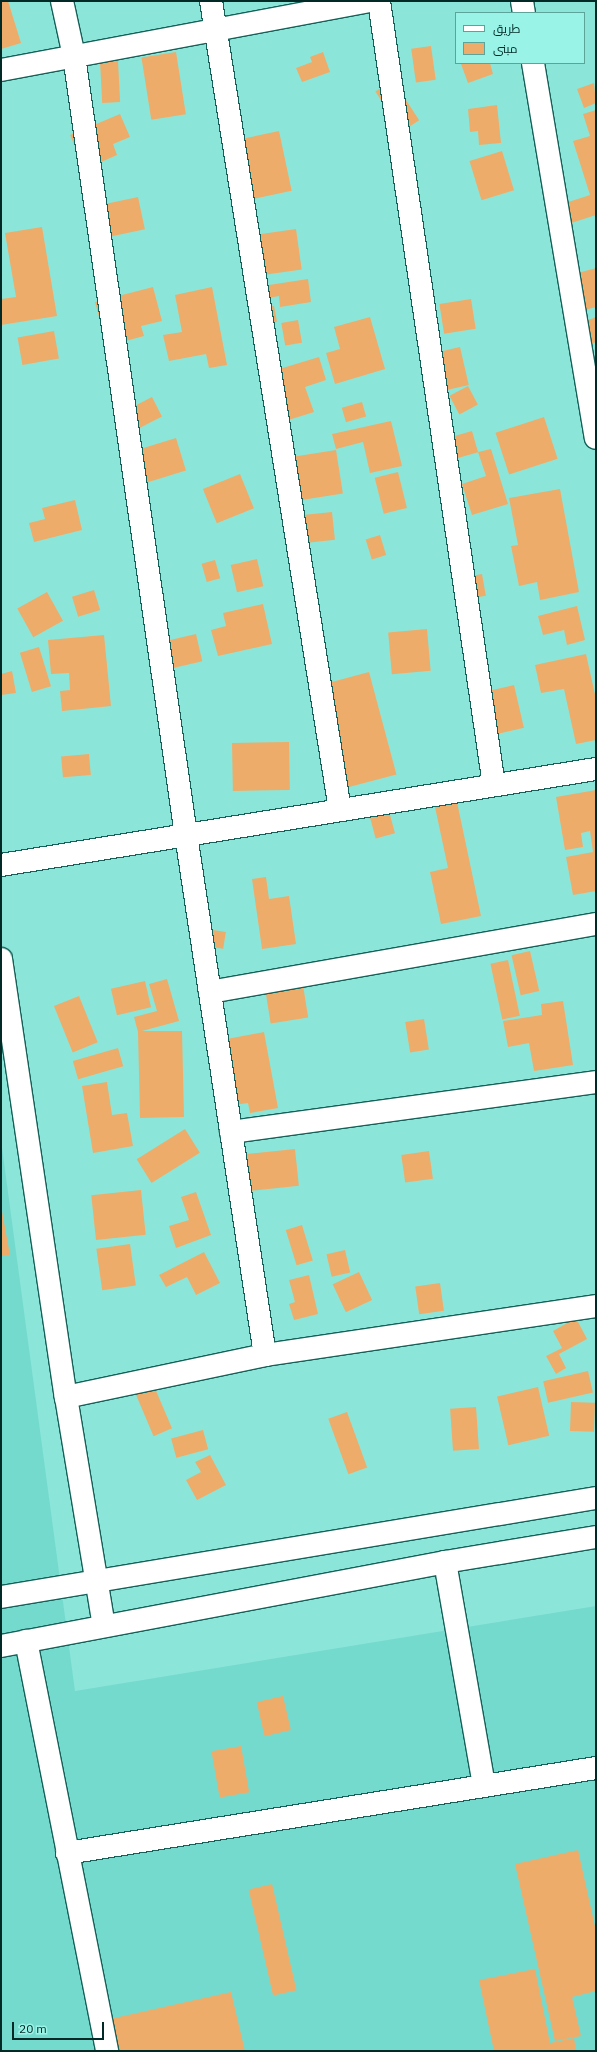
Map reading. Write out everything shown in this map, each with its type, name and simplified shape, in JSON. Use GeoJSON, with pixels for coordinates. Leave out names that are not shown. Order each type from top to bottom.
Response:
{"type":"FeatureCollection","features":[{"type":"Feature","properties":{"kind":"street"},"geometry":{"type":"LineString","coordinates":[[62,1],[74,56],[186,835],[265,1355]]}},
{"type":"Feature","properties":{"kind":"street"},"geometry":{"type":"LineString","coordinates":[[211,1],[340,810]]}},
{"type":"Feature","properties":{"kind":"street"},"geometry":{"type":"LineString","coordinates":[[1,70],[369,1]]}},
{"type":"Feature","properties":{"kind":"street"},"geometry":{"type":"LineString","coordinates":[[379,1],[494,785]]}},
{"type":"Feature","properties":{"kind":"street"},"geometry":{"type":"LineString","coordinates":[[522,1],[524,12]]}},
{"type":"Feature","properties":{"kind":"street"},"geometry":{"type":"LineString","coordinates":[[533,64],[596,438]]}},
{"type":"Feature","properties":{"kind":"street"},"geometry":{"type":"LineString","coordinates":[[1,865],[596,769]]}},
{"type":"Feature","properties":{"kind":"street"},"geometry":{"type":"LineString","coordinates":[[210,992],[596,924]]}},
{"type":"Feature","properties":{"kind":"street"},"geometry":{"type":"LineString","coordinates":[[1,959],[66,1397],[104,1626]]}},
{"type":"Feature","properties":{"kind":"street"},"geometry":{"type":"LineString","coordinates":[[231,1132],[596,1082]]}},
{"type":"Feature","properties":{"kind":"street"},"geometry":{"type":"LineString","coordinates":[[66,1397],[265,1355],[596,1306]]}},
{"type":"Feature","properties":{"kind":"street"},"geometry":{"type":"LineString","coordinates":[[1,1597],[596,1498]]}},
{"type":"Feature","properties":{"kind":"street"},"geometry":{"type":"LineString","coordinates":[[1,1646],[445,1562],[596,1537]]}},
{"type":"Feature","properties":{"kind":"street"},"geometry":{"type":"LineString","coordinates":[[445,1562],[484,1786]]}},
{"type":"Feature","properties":{"kind":"street"},"geometry":{"type":"LineString","coordinates":[[26,1641],[107,2051]]}},
{"type":"Feature","properties":{"kind":"street"},"geometry":{"type":"LineString","coordinates":[[67,1853],[596,1768]]}},
{"type":"Feature","properties":{"kind":"shaded area"},"geometry":{"type":"Polygon","coordinates":[[[1,1140],[75,1691],[596,1606],[596,2051],[1,2051],[1,1140]]]}},
{"type":"Feature","properties":{"kind":"building"},"geometry":{"type":"Polygon","coordinates":[[[1,1],[8,1],[21,43],[1,49],[1,1]]]}},
{"type":"Feature","properties":{"kind":"building"},"geometry":{"type":"Polygon","coordinates":[[[431,46],[436,80],[416,82],[411,49],[431,46]]]}},
{"type":"Feature","properties":{"kind":"building"},"geometry":{"type":"Polygon","coordinates":[[[176,52],[186,114],[151,120],[141,57],[176,52]]]}},
{"type":"Feature","properties":{"kind":"building"},"geometry":{"type":"Polygon","coordinates":[[[323,52],[330,72],[302,82],[296,68],[312,62],[310,57],[323,52]]]}},
{"type":"Feature","properties":{"kind":"building"},"geometry":{"type":"Polygon","coordinates":[[[118,61],[120,102],[102,103],[100,62],[118,61]]]}},
{"type":"Feature","properties":{"kind":"building"},"geometry":{"type":"Polygon","coordinates":[[[461,64],[490,64],[493,74],[468,83],[461,64]]]}},
{"type":"Feature","properties":{"kind":"building"},"geometry":{"type":"Polygon","coordinates":[[[393,80],[419,120],[402,132],[375,91],[393,80]]]}},
{"type":"Feature","properties":{"kind":"building"},"geometry":{"type":"Polygon","coordinates":[[[594,83],[596,103],[584,108],[577,89],[594,83]]]}},
{"type":"Feature","properties":{"kind":"building"},"geometry":{"type":"Polygon","coordinates":[[[497,105],[501,143],[479,145],[478,131],[470,132],[468,109],[497,105]]]}},
{"type":"Feature","properties":{"kind":"building"},"geometry":{"type":"Polygon","coordinates":[[[596,110],[596,215],[562,226],[556,206],[590,195],[573,141],[590,136],[583,114],[596,110]]]}},
{"type":"Feature","properties":{"kind":"building"},"geometry":{"type":"Polygon","coordinates":[[[120,114],[130,137],[113,144],[117,155],[85,169],[70,135],[120,114]]]}},
{"type":"Feature","properties":{"kind":"building"},"geometry":{"type":"Polygon","coordinates":[[[279,131],[292,191],[242,201],[229,142],[279,131]]]}},
{"type":"Feature","properties":{"kind":"building"},"geometry":{"type":"Polygon","coordinates":[[[502,151],[514,190],[481,200],[469,161],[502,151]]]}},
{"type":"Feature","properties":{"kind":"building"},"geometry":{"type":"Polygon","coordinates":[[[138,197],[145,229],[93,240],[86,208],[138,197]]]}},
{"type":"Feature","properties":{"kind":"building"},"geometry":{"type":"Polygon","coordinates":[[[42,227],[57,316],[1,325],[1,299],[16,297],[5,233],[42,227]]]}},
{"type":"Feature","properties":{"kind":"building"},"geometry":{"type":"Polygon","coordinates":[[[296,229],[302,270],[252,277],[246,236],[296,229]]]}},
{"type":"Feature","properties":{"kind":"building"},"geometry":{"type":"Polygon","coordinates":[[[596,268],[596,307],[577,312],[567,276],[596,268]]]}},
{"type":"Feature","properties":{"kind":"building"},"geometry":{"type":"Polygon","coordinates":[[[308,279],[311,302],[280,307],[279,296],[257,300],[256,287],[308,279]]]}},
{"type":"Feature","properties":{"kind":"building"},"geometry":{"type":"Polygon","coordinates":[[[153,287],[162,321],[141,326],[144,336],[107,346],[95,302],[153,287]]]}},
{"type":"Feature","properties":{"kind":"building"},"geometry":{"type":"Polygon","coordinates":[[[212,287],[227,365],[209,368],[206,354],[169,361],[163,335],[182,332],[175,295],[212,287]]]}},
{"type":"Feature","properties":{"kind":"building"},"geometry":{"type":"Polygon","coordinates":[[[471,299],[476,329],[444,334],[439,304],[471,299]]]}},
{"type":"Feature","properties":{"kind":"building"},"geometry":{"type":"Polygon","coordinates":[[[274,306],[277,322],[257,326],[254,310],[274,306]]]}},
{"type":"Feature","properties":{"kind":"building"},"geometry":{"type":"Polygon","coordinates":[[[370,317],[385,369],[335,384],[326,353],[340,349],[334,327],[370,317]]]}},
{"type":"Feature","properties":{"kind":"building"},"geometry":{"type":"Polygon","coordinates":[[[596,317],[596,342],[583,347],[576,325],[596,317]]]}},
{"type":"Feature","properties":{"kind":"building"},"geometry":{"type":"Polygon","coordinates":[[[298,320],[302,343],[285,346],[281,323],[298,320]]]}},
{"type":"Feature","properties":{"kind":"building"},"geometry":{"type":"Polygon","coordinates":[[[54,331],[59,359],[22,365],[18,337],[54,331]]]}},
{"type":"Feature","properties":{"kind":"building"},"geometry":{"type":"Polygon","coordinates":[[[460,347],[469,385],[432,394],[423,356],[460,347]]]}},
{"type":"Feature","properties":{"kind":"building"},"geometry":{"type":"Polygon","coordinates":[[[319,357],[326,380],[305,387],[314,412],[282,422],[266,373],[319,357]]]}},
{"type":"Feature","properties":{"kind":"building"},"geometry":{"type":"Polygon","coordinates":[[[468,386],[478,405],[459,414],[449,396],[468,386]]]}},
{"type":"Feature","properties":{"kind":"building"},"geometry":{"type":"Polygon","coordinates":[[[152,397],[162,417],[132,432],[122,412],[152,397]]]}},
{"type":"Feature","properties":{"kind":"building"},"geometry":{"type":"Polygon","coordinates":[[[362,402],[366,416],[346,422],[342,408],[362,402]]]}},
{"type":"Feature","properties":{"kind":"building"},"geometry":{"type":"Polygon","coordinates":[[[544,417],[558,459],[509,475],[495,433],[544,417]]]}},
{"type":"Feature","properties":{"kind":"building"},"geometry":{"type":"Polygon","coordinates":[[[391,421],[402,466],[370,473],[363,442],[336,449],[332,434],[391,421]]]}},
{"type":"Feature","properties":{"kind":"building"},"geometry":{"type":"Polygon","coordinates":[[[472,431],[478,452],[447,461],[441,440],[472,431]]]}},
{"type":"Feature","properties":{"kind":"building"},"geometry":{"type":"Polygon","coordinates":[[[176,438],[186,471],[131,487],[121,455],[176,438]]]}},
{"type":"Feature","properties":{"kind":"building"},"geometry":{"type":"Polygon","coordinates":[[[491,449],[508,504],[472,515],[462,484],[486,476],[478,452],[491,449]]]}},
{"type":"Feature","properties":{"kind":"building"},"geometry":{"type":"Polygon","coordinates":[[[336,450],[343,493],[286,503],[279,459],[336,450]]]}},
{"type":"Feature","properties":{"kind":"building"},"geometry":{"type":"Polygon","coordinates":[[[398,472],[407,508],[384,514],[375,478],[398,472]]]}},
{"type":"Feature","properties":{"kind":"building"},"geometry":{"type":"Polygon","coordinates":[[[240,474],[254,508],[217,523],[203,489],[240,474]]]}},
{"type":"Feature","properties":{"kind":"building"},"geometry":{"type":"Polygon","coordinates":[[[560,489],[579,592],[540,600],[537,582],[519,586],[511,546],[518,545],[509,498],[560,489]]]}},
{"type":"Feature","properties":{"kind":"building"},"geometry":{"type":"Polygon","coordinates":[[[75,500],[82,530],[34,542],[29,523],[45,519],[42,508],[75,500]]]}},
{"type":"Feature","properties":{"kind":"building"},"geometry":{"type":"Polygon","coordinates":[[[332,512],[335,540],[296,544],[293,516],[332,512]]]}},
{"type":"Feature","properties":{"kind":"building"},"geometry":{"type":"Polygon","coordinates":[[[380,535],[386,555],[372,559],[366,539],[380,535]]]}},
{"type":"Feature","properties":{"kind":"building"},"geometry":{"type":"Polygon","coordinates":[[[257,559],[263,586],[237,592],[231,565],[257,559]]]}},
{"type":"Feature","properties":{"kind":"building"},"geometry":{"type":"Polygon","coordinates":[[[215,560],[220,578],[207,582],[202,564],[215,560]]]}},
{"type":"Feature","properties":{"kind":"building"},"geometry":{"type":"Polygon","coordinates":[[[482,574],[486,596],[463,600],[459,578],[482,574]]]}},
{"type":"Feature","properties":{"kind":"building"},"geometry":{"type":"Polygon","coordinates":[[[94,590],[100,610],[78,617],[72,597],[94,590]]]}},
{"type":"Feature","properties":{"kind":"building"},"geometry":{"type":"Polygon","coordinates":[[[47,592],[63,621],[33,637],[17,608],[47,592]]]}},
{"type":"Feature","properties":{"kind":"building"},"geometry":{"type":"Polygon","coordinates":[[[263,604],[272,644],[218,656],[211,630],[226,626],[223,613],[263,604]]]}},
{"type":"Feature","properties":{"kind":"building"},"geometry":{"type":"Polygon","coordinates":[[[577,606],[585,640],[567,645],[564,630],[543,635],[538,616],[577,606]]]}},
{"type":"Feature","properties":{"kind":"building"},"geometry":{"type":"Polygon","coordinates":[[[427,629],[431,671],[392,674],[388,632],[427,629]]]}},
{"type":"Feature","properties":{"kind":"building"},"geometry":{"type":"Polygon","coordinates":[[[196,634],[202,661],[162,671],[156,643],[196,634]]]}},
{"type":"Feature","properties":{"kind":"building"},"geometry":{"type":"Polygon","coordinates":[[[104,635],[111,706],[62,711],[60,691],[70,690],[69,673],[51,674],[48,640],[104,635]]]}},
{"type":"Feature","properties":{"kind":"building"},"geometry":{"type":"Polygon","coordinates":[[[39,647],[51,686],[32,692],[20,653],[39,647]]]}},
{"type":"Feature","properties":{"kind":"building"},"geometry":{"type":"Polygon","coordinates":[[[586,654],[596,699],[596,740],[576,744],[564,689],[541,693],[535,665],[586,654]]]}},
{"type":"Feature","properties":{"kind":"building"},"geometry":{"type":"Polygon","coordinates":[[[12,671],[16,693],[1,695],[1,674],[12,671]]]}},
{"type":"Feature","properties":{"kind":"building"},"geometry":{"type":"Polygon","coordinates":[[[369,672],[396,774],[344,788],[317,686],[369,672]]]}},
{"type":"Feature","properties":{"kind":"building"},"geometry":{"type":"Polygon","coordinates":[[[514,685],[524,728],[494,735],[484,692],[514,685]]]}},
{"type":"Feature","properties":{"kind":"building"},"geometry":{"type":"Polygon","coordinates":[[[289,742],[290,790],[233,791],[232,743],[289,742]]]}},
{"type":"Feature","properties":{"kind":"building"},"geometry":{"type":"Polygon","coordinates":[[[89,754],[91,775],[63,777],[61,756],[89,754]]]}},
{"type":"Feature","properties":{"kind":"building"},"geometry":{"type":"Polygon","coordinates":[[[596,790],[596,891],[573,895],[566,857],[593,852],[590,831],[581,833],[583,847],[565,850],[556,797],[596,790]]]}},
{"type":"Feature","properties":{"kind":"building"},"geometry":{"type":"Polygon","coordinates":[[[457,802],[481,916],[441,924],[430,872],[448,868],[435,807],[457,802]]]}},
{"type":"Feature","properties":{"kind":"building"},"geometry":{"type":"Polygon","coordinates":[[[389,811],[395,833],[376,838],[370,816],[389,811]]]}},
{"type":"Feature","properties":{"kind":"building"},"geometry":{"type":"Polygon","coordinates":[[[266,877],[269,899],[289,896],[296,944],[262,949],[252,879],[266,877]]]}},
{"type":"Feature","properties":{"kind":"building"},"geometry":{"type":"Polygon","coordinates":[[[213,930],[226,932],[223,949],[210,947],[213,930]]]}},
{"type":"Feature","properties":{"kind":"building"},"geometry":{"type":"Polygon","coordinates":[[[530,951],[539,991],[521,995],[511,955],[530,951]]]}},
{"type":"Feature","properties":{"kind":"building"},"geometry":{"type":"Polygon","coordinates":[[[508,960],[520,1016],[502,1019],[490,964],[508,960]]]}},
{"type":"Feature","properties":{"kind":"building"},"geometry":{"type":"Polygon","coordinates":[[[167,979],[179,1021],[142,1031],[182,1031],[184,1117],[140,1118],[138,1032],[134,1017],[157,1011],[149,984],[167,979]]]}},
{"type":"Feature","properties":{"kind":"building"},"geometry":{"type":"Polygon","coordinates":[[[145,981],[151,1007],[117,1015],[111,989],[145,981]]]}},
{"type":"Feature","properties":{"kind":"building"},"geometry":{"type":"Polygon","coordinates":[[[303,985],[308,1018],[271,1024],[265,991],[303,985]]]}},
{"type":"Feature","properties":{"kind":"building"},"geometry":{"type":"Polygon","coordinates":[[[79,996],[98,1042],[73,1052],[54,1006],[79,996]]]}},
{"type":"Feature","properties":{"kind":"building"},"geometry":{"type":"Polygon","coordinates":[[[563,1001],[573,1065],[534,1071],[529,1043],[508,1047],[503,1021],[542,1015],[541,1004],[563,1001]]]}},
{"type":"Feature","properties":{"kind":"building"},"geometry":{"type":"Polygon","coordinates":[[[424,1019],[429,1050],[410,1053],[405,1022],[424,1019]]]}},
{"type":"Feature","properties":{"kind":"building"},"geometry":{"type":"Polygon","coordinates":[[[264,1032],[278,1108],[250,1113],[248,1103],[228,1106],[216,1041],[264,1032]]]}},
{"type":"Feature","properties":{"kind":"building"},"geometry":{"type":"Polygon","coordinates":[[[118,1048],[123,1066],[78,1079],[73,1061],[118,1048]]]}},
{"type":"Feature","properties":{"kind":"building"},"geometry":{"type":"Polygon","coordinates":[[[107,1082],[112,1115],[127,1113],[133,1146],[93,1153],[82,1086],[107,1082]]]}},
{"type":"Feature","properties":{"kind":"building"},"geometry":{"type":"Polygon","coordinates":[[[185,1129],[200,1153],[151,1183],[137,1159],[185,1129]]]}},
{"type":"Feature","properties":{"kind":"building"},"geometry":{"type":"Polygon","coordinates":[[[295,1149],[299,1186],[241,1192],[237,1155],[295,1149]]]}},
{"type":"Feature","properties":{"kind":"building"},"geometry":{"type":"Polygon","coordinates":[[[429,1151],[433,1179],[405,1183],[401,1155],[429,1151]]]}},
{"type":"Feature","properties":{"kind":"building"},"geometry":{"type":"Polygon","coordinates":[[[141,1190],[146,1235],[96,1240],[91,1195],[141,1190]]]}},
{"type":"Feature","properties":{"kind":"building"},"geometry":{"type":"Polygon","coordinates":[[[196,1192],[211,1235],[176,1248],[169,1226],[189,1220],[181,1197],[196,1192]]]}},
{"type":"Feature","properties":{"kind":"building"},"geometry":{"type":"Polygon","coordinates":[[[1,1206],[10,1255],[1,1256],[1,1206]]]}},
{"type":"Feature","properties":{"kind":"building"},"geometry":{"type":"Polygon","coordinates":[[[302,1225],[313,1260],[297,1265],[286,1230],[302,1225]]]}},
{"type":"Feature","properties":{"kind":"building"},"geometry":{"type":"Polygon","coordinates":[[[130,1244],[136,1286],[102,1290],[96,1249],[130,1244]]]}},
{"type":"Feature","properties":{"kind":"building"},"geometry":{"type":"Polygon","coordinates":[[[345,1250],[350,1272],[332,1277],[326,1254],[345,1250]]]}},
{"type":"Feature","properties":{"kind":"building"},"geometry":{"type":"Polygon","coordinates":[[[204,1252],[220,1283],[196,1295],[187,1277],[166,1287],[159,1275],[204,1252]]]}},
{"type":"Feature","properties":{"kind":"building"},"geometry":{"type":"Polygon","coordinates":[[[359,1272],[372,1300],[346,1312],[333,1284],[359,1272]]]}},
{"type":"Feature","properties":{"kind":"building"},"geometry":{"type":"Polygon","coordinates":[[[309,1275],[318,1314],[294,1320],[289,1304],[295,1302],[289,1280],[309,1275]]]}},
{"type":"Feature","properties":{"kind":"building"},"geometry":{"type":"Polygon","coordinates":[[[440,1283],[444,1311],[419,1314],[415,1286],[440,1283]]]}},
{"type":"Feature","properties":{"kind":"building"},"geometry":{"type":"Polygon","coordinates":[[[576,1318],[587,1339],[559,1354],[566,1368],[556,1374],[546,1356],[562,1348],[553,1331],[576,1318]]]}},
{"type":"Feature","properties":{"kind":"building"},"geometry":{"type":"Polygon","coordinates":[[[588,1371],[593,1392],[548,1403],[543,1381],[588,1371]]]}},
{"type":"Feature","properties":{"kind":"building"},"geometry":{"type":"Polygon","coordinates":[[[154,1386],[172,1428],[154,1436],[136,1394],[154,1386]]]}},
{"type":"Feature","properties":{"kind":"building"},"geometry":{"type":"Polygon","coordinates":[[[538,1387],[549,1436],[508,1445],[497,1396],[538,1387]]]}},
{"type":"Feature","properties":{"kind":"building"},"geometry":{"type":"Polygon","coordinates":[[[571,1402],[595,1403],[594,1432],[570,1431],[571,1402]]]}},
{"type":"Feature","properties":{"kind":"building"},"geometry":{"type":"Polygon","coordinates":[[[476,1407],[479,1449],[453,1451],[450,1409],[476,1407]]]}},
{"type":"Feature","properties":{"kind":"building"},"geometry":{"type":"Polygon","coordinates":[[[347,1412],[367,1467],[348,1474],[328,1419],[347,1412]]]}},
{"type":"Feature","properties":{"kind":"building"},"geometry":{"type":"Polygon","coordinates":[[[203,1430],[208,1449],[176,1458],[171,1439],[203,1430]]]}},
{"type":"Feature","properties":{"kind":"building"},"geometry":{"type":"Polygon","coordinates":[[[210,1455],[226,1485],[197,1500],[186,1480],[201,1472],[195,1462],[210,1455]]]}},
{"type":"Feature","properties":{"kind":"building"},"geometry":{"type":"Polygon","coordinates":[[[283,1696],[291,1730],[265,1736],[257,1702],[283,1696]]]}},
{"type":"Feature","properties":{"kind":"building"},"geometry":{"type":"Polygon","coordinates":[[[241,1746],[249,1792],[220,1797],[211,1751],[241,1746]]]}},
{"type":"Feature","properties":{"kind":"building"},"geometry":{"type":"Polygon","coordinates":[[[578,1850],[596,1931],[596,1991],[572,1997],[581,2036],[555,2041],[515,1864],[578,1850]]]}},
{"type":"Feature","properties":{"kind":"building"},"geometry":{"type":"Polygon","coordinates":[[[272,1884],[297,1990],[273,1996],[249,1889],[272,1884]]]}},
{"type":"Feature","properties":{"kind":"building"},"geometry":{"type":"Polygon","coordinates":[[[535,1969],[550,2043],[574,2038],[576,2051],[494,2051],[479,1980],[535,1969]]]}},
{"type":"Feature","properties":{"kind":"building"},"geometry":{"type":"Polygon","coordinates":[[[231,1992],[245,2051],[117,2051],[110,2019],[231,1992]]]}}]}
